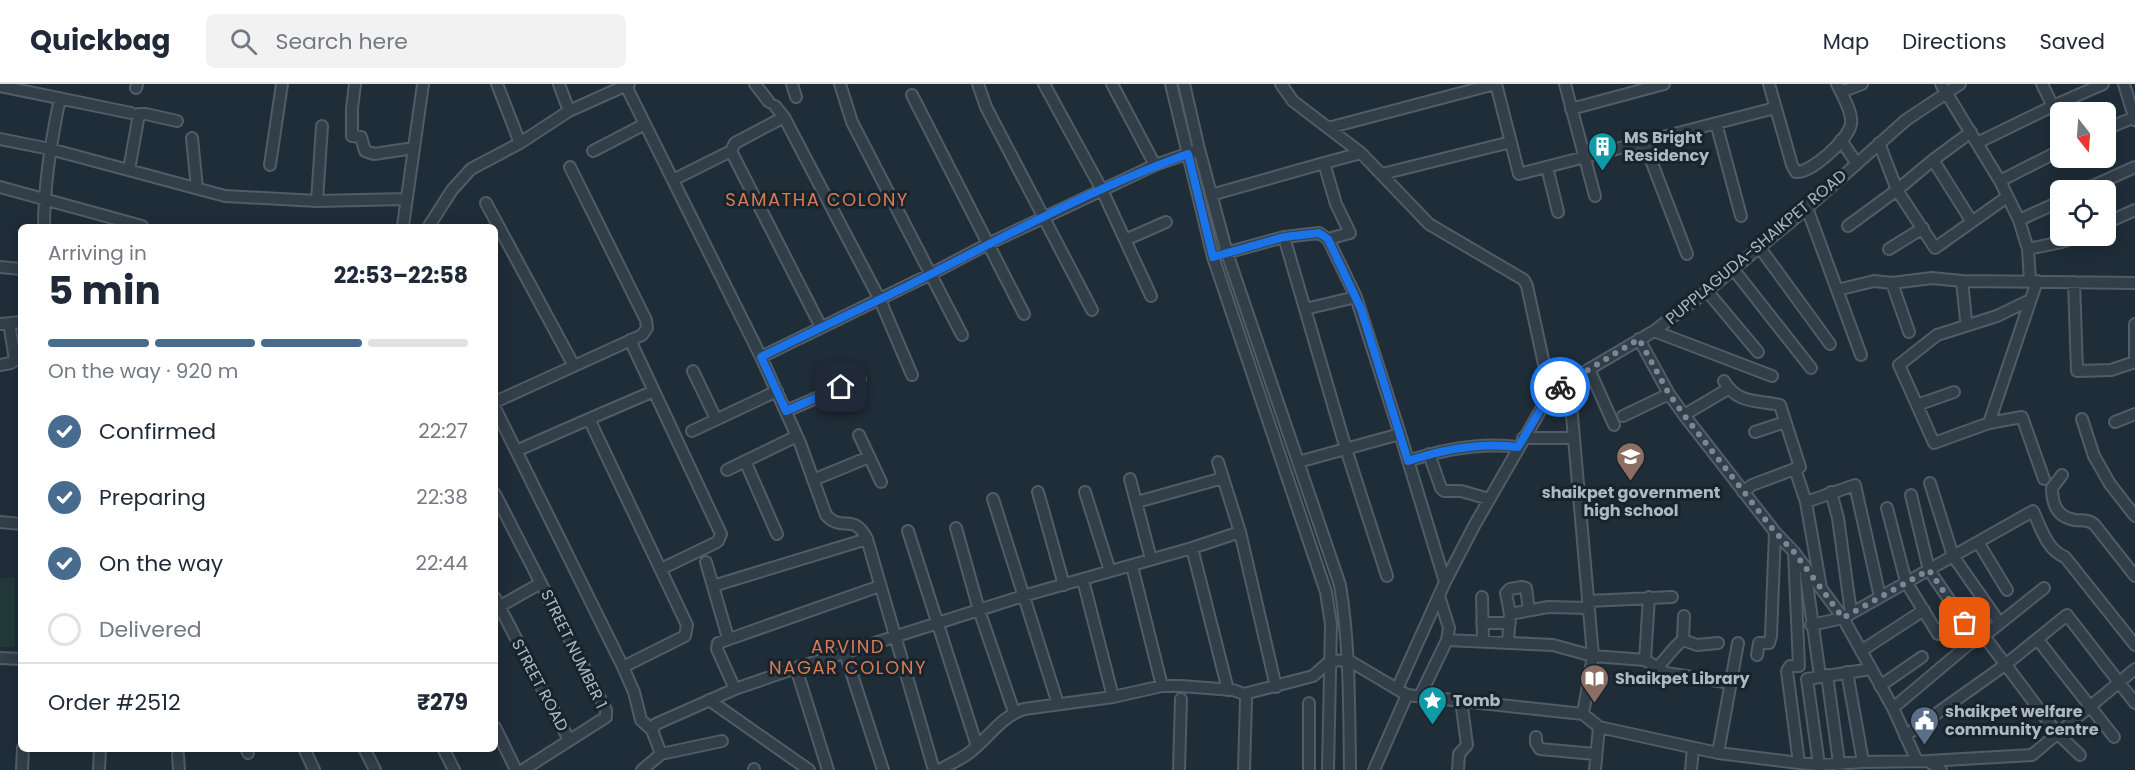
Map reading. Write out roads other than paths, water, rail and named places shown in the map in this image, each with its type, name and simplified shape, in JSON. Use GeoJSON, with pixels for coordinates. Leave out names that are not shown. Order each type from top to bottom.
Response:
{"type":"FeatureCollection","features":[{"type":"Feature","properties":{"kind":"street"},"geometry":{"type":"LineString","coordinates":[[270,165],[281,84]]}},
{"type":"Feature","properties":{"kind":"street"},"geometry":{"type":"LineString","coordinates":[[355,84],[352,136],[361,137],[365,152],[374,154],[414,148]]}},
{"type":"Feature","properties":{"kind":"street"},"geometry":{"type":"LineString","coordinates":[[403,224],[423,84]]}},
{"type":"Feature","properties":{"kind":"street"},"geometry":{"type":"LineString","coordinates":[[497,84],[520,143]]}},
{"type":"Feature","properties":{"kind":"street"},"geometry":{"type":"LineString","coordinates":[[559,84],[569,111]]}},
{"type":"Feature","properties":{"kind":"street"},"geometry":{"type":"LineString","coordinates":[[755,84],[784,117],[880,300],[912,375]]}},
{"type":"Feature","properties":{"kind":"street"},"geometry":{"type":"LineString","coordinates":[[792,84],[796,97]]}},
{"type":"Feature","properties":{"kind":"street"},"geometry":{"type":"LineString","coordinates":[[840,84],[852,122],[962,335]]}},
{"type":"Feature","properties":{"kind":"street"},"geometry":{"type":"LineString","coordinates":[[978,84],[986,107],[1092,310]]}},
{"type":"Feature","properties":{"kind":"street"},"geometry":{"type":"LineString","coordinates":[[1044,84],[1102,190],[1151,296]]}},
{"type":"Feature","properties":{"kind":"street"},"geometry":{"type":"LineString","coordinates":[[1112,84],[1155,165]]}},
{"type":"Feature","properties":{"kind":"street"},"geometry":{"type":"LineString","coordinates":[[1171,84],[1213,257],[1326,591],[1331,624],[1328,770]]}},
{"type":"Feature","properties":{"kind":"street"},"geometry":{"type":"LineString","coordinates":[[1184,84],[1227,253],[1340,585],[1346,619],[1350,770]]}},
{"type":"Feature","properties":{"kind":"street"},"geometry":{"type":"LineString","coordinates":[[1281,84],[1293,101],[1361,153],[1429,224],[1524,280],[1547,378]]}},
{"type":"Feature","properties":{"kind":"street"},"geometry":{"type":"LineString","coordinates":[[1328,128],[1496,84],[1519,174],[1775,108]]}},
{"type":"Feature","properties":{"kind":"street"},"geometry":{"type":"LineString","coordinates":[[1565,84],[1595,195]]}},
{"type":"Feature","properties":{"kind":"street"},"geometry":{"type":"LineString","coordinates":[[1571,109],[1664,84]]}},
{"type":"Feature","properties":{"kind":"street"},"geometry":{"type":"LineString","coordinates":[[1769,84],[1796,172],[1803,172],[1824,158],[1848,131],[1851,123],[1850,113],[1839,88],[1862,84]]}},
{"type":"Feature","properties":{"kind":"street","name":"PUPPLAGUDA-SHAIKPET ROAD"},"geometry":{"type":"LineString","coordinates":[[1397,689],[1445,582],[1520,443],[1547,399],[1569,381],[1654,331],[1707,291],[1807,208],[1943,88],[1960,84]]}},
{"type":"Feature","properties":{"kind":"street"},"geometry":{"type":"LineString","coordinates":[[2042,84],[2051,102]]}},
{"type":"Feature","properties":{"kind":"street"},"geometry":{"type":"LineString","coordinates":[[2062,102],[2103,84]]}},
{"type":"Feature","properties":{"kind":"street"},"geometry":{"type":"LineString","coordinates":[[2116,125],[2135,118],[2124,84]]}},
{"type":"Feature","properties":{"kind":"street"},"geometry":{"type":"LineString","coordinates":[[430,224],[452,190],[471,169],[520,143],[569,111],[628,85],[777,391],[797,436],[822,507],[831,520],[839,523],[855,523],[862,528],[867,538],[934,770]]}},
{"type":"Feature","properties":{"kind":"street"},"geometry":{"type":"LineString","coordinates":[[0,86],[131,113]]}},
{"type":"Feature","properties":{"kind":"street"},"geometry":{"type":"LineString","coordinates":[[1943,88],[2000,181],[2019,220],[2028,249],[2033,281],[2030,300],[1989,423]]}},
{"type":"Feature","properties":{"kind":"street"},"geometry":{"type":"LineString","coordinates":[[912,95],[1024,314]]}},
{"type":"Feature","properties":{"kind":"street"},"geometry":{"type":"LineString","coordinates":[[44,224],[44,199],[50,149],[60,98]]}},
{"type":"Feature","properties":{"kind":"street"},"geometry":{"type":"LineString","coordinates":[[1977,143],[2050,107]]}},
{"type":"Feature","properties":{"kind":"street"},"geometry":{"type":"LineString","coordinates":[[129,170],[140,114],[177,122]]}},
{"type":"Feature","properties":{"kind":"street"},"geometry":{"type":"LineString","coordinates":[[673,180],[731,151],[735,143],[784,117]]}},
{"type":"Feature","properties":{"kind":"street"},"geometry":{"type":"LineString","coordinates":[[1716,123],[1741,216]]}},
{"type":"Feature","properties":{"kind":"street"},"geometry":{"type":"LineString","coordinates":[[593,151],[645,124]]}},
{"type":"Feature","properties":{"kind":"street"},"geometry":{"type":"LineString","coordinates":[[317,201],[322,126]]}},
{"type":"Feature","properties":{"kind":"street"},"geometry":{"type":"LineString","coordinates":[[1848,226],[1971,132]]}},
{"type":"Feature","properties":{"kind":"street"},"geometry":{"type":"LineString","coordinates":[[192,138],[197,188]]}},
{"type":"Feature","properties":{"kind":"street"},"geometry":{"type":"LineString","coordinates":[[0,139],[50,149],[225,196],[317,201],[407,200]]}},
{"type":"Feature","properties":{"kind":"street"},"geometry":{"type":"LineString","coordinates":[[1841,140],[1857,164]]}},
{"type":"Feature","properties":{"kind":"street"},"geometry":{"type":"LineString","coordinates":[[1382,174],[1511,142]]}},
{"type":"Feature","properties":{"kind":"street"},"geometry":{"type":"LineString","coordinates":[[1644,142],[1687,255]]}},
{"type":"Feature","properties":{"kind":"street"},"geometry":{"type":"LineString","coordinates":[[1879,143],[1897,190],[1935,248],[2007,197]]}},
{"type":"Feature","properties":{"kind":"street"},"geometry":{"type":"LineString","coordinates":[[761,357],[880,300],[988,244],[1155,165],[1199,149]]}},
{"type":"Feature","properties":{"kind":"street"},"geometry":{"type":"LineString","coordinates":[[731,151],[821,327]]}},
{"type":"Feature","properties":{"kind":"street"},"geometry":{"type":"LineString","coordinates":[[1211,195],[1361,153]]}},
{"type":"Feature","properties":{"kind":"street"},"geometry":{"type":"LineString","coordinates":[[2000,181],[2050,156]]}},
{"type":"Feature","properties":{"kind":"street"},"geometry":{"type":"LineString","coordinates":[[1933,160],[1972,222]]}},
{"type":"Feature","properties":{"kind":"street"},"geometry":{"type":"LineString","coordinates":[[1324,163],[1336,204],[1350,233],[1328,239]]}},
{"type":"Feature","properties":{"kind":"street"},"geometry":{"type":"LineString","coordinates":[[498,401],[645,333],[648,324],[570,167]]}},
{"type":"Feature","properties":{"kind":"street"},"geometry":{"type":"LineString","coordinates":[[1547,167],[1558,212]]}},
{"type":"Feature","properties":{"kind":"street"},"geometry":{"type":"LineString","coordinates":[[2106,180],[2135,167]]}},
{"type":"Feature","properties":{"kind":"street"},"geometry":{"type":"LineString","coordinates":[[0,187],[129,224]]}},
{"type":"Feature","properties":{"kind":"street"},"geometry":{"type":"LineString","coordinates":[[486,203],[497,224]]}},
{"type":"Feature","properties":{"kind":"street"},"geometry":{"type":"LineString","coordinates":[[2019,220],[2050,206]]}},
{"type":"Feature","properties":{"kind":"street"},"geometry":{"type":"LineString","coordinates":[[1807,208],[1861,355]]}},
{"type":"Feature","properties":{"kind":"street"},"geometry":{"type":"LineString","coordinates":[[2116,219],[2135,210]]}},
{"type":"Feature","properties":{"kind":"street"},"geometry":{"type":"LineString","coordinates":[[1125,240],[1166,222]]}},
{"type":"Feature","properties":{"kind":"street"},"geometry":{"type":"LineString","coordinates":[[498,225],[574,366]]}},
{"type":"Feature","properties":{"kind":"street"},"geometry":{"type":"LineString","coordinates":[[1889,249],[1923,228]]}},
{"type":"Feature","properties":{"kind":"street"},"geometry":{"type":"LineString","coordinates":[[1213,257],[1284,237],[1319,233],[1328,239],[1356,297],[1445,582]]}},
{"type":"Feature","properties":{"kind":"street"},"geometry":{"type":"LineString","coordinates":[[1284,237],[1386,576]]}},
{"type":"Feature","properties":{"kind":"street"},"geometry":{"type":"LineString","coordinates":[[2028,249],[2050,244]]}},
{"type":"Feature","properties":{"kind":"street"},"geometry":{"type":"LineString","coordinates":[[1760,248],[1830,344]]}},
{"type":"Feature","properties":{"kind":"street"},"geometry":{"type":"LineString","coordinates":[[0,267],[18,269]]}},
{"type":"Feature","properties":{"kind":"street"},"geometry":{"type":"LineString","coordinates":[[1734,270],[1811,368]]}},
{"type":"Feature","properties":{"kind":"street"},"geometry":{"type":"LineString","coordinates":[[1837,290],[1874,281],[1892,283],[1932,278],[2135,283]]}},
{"type":"Feature","properties":{"kind":"street"},"geometry":{"type":"LineString","coordinates":[[1962,280],[1966,320]]}},
{"type":"Feature","properties":{"kind":"street"},"geometry":{"type":"LineString","coordinates":[[2074,282],[2077,371],[2111,370],[2135,362],[2135,324]]}},
{"type":"Feature","properties":{"kind":"street"},"geometry":{"type":"LineString","coordinates":[[1892,283],[1910,332]]}},
{"type":"Feature","properties":{"kind":"street"},"geometry":{"type":"LineString","coordinates":[[1707,291],[1758,352]]}},
{"type":"Feature","properties":{"kind":"street"},"geometry":{"type":"LineString","coordinates":[[1305,309],[1356,297]]}},
{"type":"Feature","properties":{"kind":"street"},"geometry":{"type":"LineString","coordinates":[[2030,300],[1997,316],[1937,335],[1899,365],[1934,443],[1989,423],[2022,417],[2044,479]]}},
{"type":"Feature","properties":{"kind":"street"},"geometry":{"type":"LineString","coordinates":[[0,365],[15,360],[10,323]]}},
{"type":"Feature","properties":{"kind":"street"},"geometry":{"type":"LineString","coordinates":[[1654,331],[1772,376]]}},
{"type":"Feature","properties":{"kind":"street"},"geometry":{"type":"LineString","coordinates":[[1639,339],[1669,394],[1684,415],[1822,590],[1847,615]]}},
{"type":"Feature","properties":{"kind":"street"},"geometry":{"type":"LineString","coordinates":[[630,340],[720,534],[715,543],[661,568]]}},
{"type":"Feature","properties":{"kind":"street"},"geometry":{"type":"LineString","coordinates":[[1589,369],[1614,425]]}},
{"type":"Feature","properties":{"kind":"street"},"geometry":{"type":"LineString","coordinates":[[693,371],[716,419]]}},
{"type":"Feature","properties":{"kind":"street"},"geometry":{"type":"LineString","coordinates":[[786,411],[860,379]]}},
{"type":"Feature","properties":{"kind":"street"},"geometry":{"type":"LineString","coordinates":[[1569,381],[1593,656],[1583,714]]}},
{"type":"Feature","properties":{"kind":"street"},"geometry":{"type":"LineString","coordinates":[[1684,415],[1726,385],[1740,398],[1780,405],[1800,467],[1752,485],[1743,492]]}},
{"type":"Feature","properties":{"kind":"street"},"geometry":{"type":"LineString","coordinates":[[516,451],[654,391]]}},
{"type":"Feature","properties":{"kind":"street"},"geometry":{"type":"LineString","coordinates":[[692,431],[777,391]]}},
{"type":"Feature","properties":{"kind":"street"},"geometry":{"type":"LineString","coordinates":[[1917,405],[1954,392]]}},
{"type":"Feature","properties":{"kind":"street"},"geometry":{"type":"LineString","coordinates":[[1623,416],[1669,394]]}},
{"type":"Feature","properties":{"kind":"street"},"geometry":{"type":"LineString","coordinates":[[498,414],[623,667],[634,692],[642,720],[652,730],[661,754]]}},
{"type":"Feature","properties":{"kind":"street"},"geometry":{"type":"LineString","coordinates":[[2115,422],[2135,414]]}},
{"type":"Feature","properties":{"kind":"street"},"geometry":{"type":"LineString","coordinates":[[589,419],[687,625],[685,636],[623,667]]}},
{"type":"Feature","properties":{"kind":"street"},"geometry":{"type":"LineString","coordinates":[[2082,419],[2094,456],[2110,484],[2135,516]]}},
{"type":"Feature","properties":{"kind":"street"},"geometry":{"type":"LineString","coordinates":[[1755,432],[1785,422]]}},
{"type":"Feature","properties":{"kind":"street"},"geometry":{"type":"LineString","coordinates":[[1298,462],[1400,434]]}},
{"type":"Feature","properties":{"kind":"street"},"geometry":{"type":"LineString","coordinates":[[859,435],[881,482]]}},
{"type":"Feature","properties":{"kind":"street"},"geometry":{"type":"LineString","coordinates":[[727,470],[797,436]]}},
{"type":"Feature","properties":{"kind":"street"},"geometry":{"type":"LineString","coordinates":[[1408,461],[1460,447],[1574,438]]}},
{"type":"Feature","properties":{"kind":"street"},"geometry":{"type":"LineString","coordinates":[[1429,454],[1444,491],[1461,491],[1489,499]]}},
{"type":"Feature","properties":{"kind":"street"},"geometry":{"type":"LineString","coordinates":[[813,480],[869,457]]}},
{"type":"Feature","properties":{"kind":"street"},"geometry":{"type":"LineString","coordinates":[[745,461],[777,534]]}},
{"type":"Feature","properties":{"kind":"street"},"geometry":{"type":"LineString","coordinates":[[1218,462],[1240,532],[1276,687]]}},
{"type":"Feature","properties":{"kind":"street"},"geometry":{"type":"LineString","coordinates":[[1795,469],[1806,502],[1822,590]]}},
{"type":"Feature","properties":{"kind":"street"},"geometry":{"type":"LineString","coordinates":[[2062,475],[2052,488],[2057,510],[2065,517],[2094,524],[2135,576]]}},
{"type":"Feature","properties":{"kind":"street"},"geometry":{"type":"LineString","coordinates":[[1137,502],[1223,478]]}},
{"type":"Feature","properties":{"kind":"street"},"geometry":{"type":"LineString","coordinates":[[1130,479],[1151,559]]}},
{"type":"Feature","properties":{"kind":"street"},"geometry":{"type":"LineString","coordinates":[[1930,483],[1953,556],[2000,623]]}},
{"type":"Feature","properties":{"kind":"street"},"geometry":{"type":"LineString","coordinates":[[1806,502],[1855,485],[1880,597]]}},
{"type":"Feature","properties":{"kind":"street"},"geometry":{"type":"LineString","coordinates":[[1038,492],[1064,585]]}},
{"type":"Feature","properties":{"kind":"street"},"geometry":{"type":"LineString","coordinates":[[1085,492],[1110,571]]}},
{"type":"Feature","properties":{"kind":"street"},"geometry":{"type":"LineString","coordinates":[[1831,492],[1838,518],[1847,615],[1862,651],[1893,708],[1905,736],[1923,761],[1941,770]]}},
{"type":"Feature","properties":{"kind":"street"},"geometry":{"type":"LineString","coordinates":[[1911,495],[1929,570],[1965,623]]}},
{"type":"Feature","properties":{"kind":"street"},"geometry":{"type":"LineString","coordinates":[[993,499],[1058,704]]}},
{"type":"Feature","properties":{"kind":"street","name":"STREET NUMBER 1"},"geometry":{"type":"LineString","coordinates":[[498,500],[606,710],[606,717],[524,770]]}},
{"type":"Feature","properties":{"kind":"street"},"geometry":{"type":"LineString","coordinates":[[1887,508],[1906,582],[1938,634]]}},
{"type":"Feature","properties":{"kind":"street"},"geometry":{"type":"LineString","coordinates":[[1811,625],[1847,615],[2033,511],[2055,553],[2066,557],[2135,645]]}},
{"type":"Feature","properties":{"kind":"street"},"geometry":{"type":"LineString","coordinates":[[0,522],[18,524]]}},
{"type":"Feature","properties":{"kind":"street"},"geometry":{"type":"LineString","coordinates":[[956,528],[979,610],[1014,712]]}},
{"type":"Feature","properties":{"kind":"street"},"geometry":{"type":"LineString","coordinates":[[908,531],[977,746]]}},
{"type":"Feature","properties":{"kind":"street"},"geometry":{"type":"LineString","coordinates":[[652,730],[656,724],[735,689],[796,668],[1023,596],[1132,566],[1240,532]]}},
{"type":"Feature","properties":{"kind":"street"},"geometry":{"type":"LineString","coordinates":[[1757,655],[1759,643],[1769,643],[1771,636],[1775,532]]}},
{"type":"Feature","properties":{"kind":"street"},"geometry":{"type":"LineString","coordinates":[[713,586],[867,538]]}},
{"type":"Feature","properties":{"kind":"street"},"geometry":{"type":"LineString","coordinates":[[1978,542],[2007,590]]}},
{"type":"Feature","properties":{"kind":"street"},"geometry":{"type":"LineString","coordinates":[[1192,548],[1228,690]]}},
{"type":"Feature","properties":{"kind":"street"},"geometry":{"type":"LineString","coordinates":[[1794,552],[1799,666],[1790,666],[1787,671],[1799,764]]}},
{"type":"Feature","properties":{"kind":"street"},"geometry":{"type":"LineString","coordinates":[[706,562],[728,638]]}},
{"type":"Feature","properties":{"kind":"street"},"geometry":{"type":"LineString","coordinates":[[1132,566],[1162,686]]}},
{"type":"Feature","properties":{"kind":"street"},"geometry":{"type":"LineString","coordinates":[[1805,568],[1811,625],[1840,767]]}},
{"type":"Feature","properties":{"kind":"street"},"geometry":{"type":"LineString","coordinates":[[1083,580],[1113,697]]}},
{"type":"Feature","properties":{"kind":"street"},"geometry":{"type":"LineString","coordinates":[[498,604],[541,583]]}},
{"type":"Feature","properties":{"kind":"street"},"geometry":{"type":"LineString","coordinates":[[735,689],[717,649],[718,643],[880,585]]}},
{"type":"Feature","properties":{"kind":"street"},"geometry":{"type":"LineString","coordinates":[[1508,642],[1510,619],[1506,593],[1510,588],[1526,588],[1529,610]]}},
{"type":"Feature","properties":{"kind":"street"},"geometry":{"type":"LineString","coordinates":[[1893,708],[1970,644],[1984,636],[2044,588]]}},
{"type":"Feature","properties":{"kind":"street"},"geometry":{"type":"LineString","coordinates":[[1420,696],[1447,640],[1449,628],[1439,596]]}},
{"type":"Feature","properties":{"kind":"street"},"geometry":{"type":"LineString","coordinates":[[1482,597],[1483,641]]}},
{"type":"Feature","properties":{"kind":"street"},"geometry":{"type":"LineString","coordinates":[[1645,660],[1649,597]]}},
{"type":"Feature","properties":{"kind":"street"},"geometry":{"type":"LineString","coordinates":[[1482,623],[1510,619],[1529,610],[1649,597],[1672,597]]}},
{"type":"Feature","properties":{"kind":"street","name":"STREET ROAD"},"geometry":{"type":"LineString","coordinates":[[498,609],[569,740]]}},
{"type":"Feature","properties":{"kind":"street"},"geometry":{"type":"LineString","coordinates":[[1862,651],[1924,610]]}},
{"type":"Feature","properties":{"kind":"street"},"geometry":{"type":"LineString","coordinates":[[1905,736],[2005,665],[2067,615],[2135,704]]}},
{"type":"Feature","properties":{"kind":"street"},"geometry":{"type":"LineString","coordinates":[[1683,640],[1684,616]]}},
{"type":"Feature","properties":{"kind":"street"},"geometry":{"type":"LineString","coordinates":[[1984,636],[2057,734],[2080,755]]}},
{"type":"Feature","properties":{"kind":"street"},"geometry":{"type":"LineString","coordinates":[[1447,640],[1553,645],[1593,656],[1645,660],[1666,674],[1731,683]]}},
{"type":"Feature","properties":{"kind":"street"},"geometry":{"type":"LineString","coordinates":[[1657,667],[1664,662],[1674,646],[1683,640]]}},
{"type":"Feature","properties":{"kind":"street"},"geometry":{"type":"LineString","coordinates":[[1683,640],[1697,645],[1718,643]]}},
{"type":"Feature","properties":{"kind":"street"},"geometry":{"type":"LineString","coordinates":[[2038,640],[2114,738]]}},
{"type":"Feature","properties":{"kind":"street"},"geometry":{"type":"LineString","coordinates":[[1718,753],[1738,643]]}},
{"type":"Feature","properties":{"kind":"street"},"geometry":{"type":"LineString","coordinates":[[845,653],[883,770]]}},
{"type":"Feature","properties":{"kind":"street"},"geometry":{"type":"LineString","coordinates":[[1880,686],[1922,657]]}},
{"type":"Feature","properties":{"kind":"street"},"geometry":{"type":"LineString","coordinates":[[0,658],[18,659]]}},
{"type":"Feature","properties":{"kind":"street"},"geometry":{"type":"LineString","coordinates":[[939,770],[969,753],[1001,721],[1014,712],[1113,697],[1162,686],[1228,690],[1244,694],[1313,676],[1330,662],[1348,660],[1407,695],[1583,714],[1599,727],[1718,753],[1840,767],[1863,762],[1923,761],[2032,754],[2135,669]]}},
{"type":"Feature","properties":{"kind":"street"},"geometry":{"type":"LineString","coordinates":[[796,668],[828,770]]}},
{"type":"Feature","properties":{"kind":"street"},"geometry":{"type":"LineString","coordinates":[[1819,765],[1807,679],[1871,669]]}},
{"type":"Feature","properties":{"kind":"street"},"geometry":{"type":"LineString","coordinates":[[1847,672],[1863,762]]}},
{"type":"Feature","properties":{"kind":"street"},"geometry":{"type":"LineString","coordinates":[[1374,770],[1407,695]]}},
{"type":"Feature","properties":{"kind":"street"},"geometry":{"type":"LineString","coordinates":[[1179,770],[1181,699]]}},
{"type":"Feature","properties":{"kind":"street"},"geometry":{"type":"LineString","coordinates":[[710,700],[809,770]]}},
{"type":"Feature","properties":{"kind":"street"},"geometry":{"type":"LineString","coordinates":[[1244,770],[1246,700]]}},
{"type":"Feature","properties":{"kind":"street"},"geometry":{"type":"LineString","coordinates":[[1458,770],[1459,754],[1467,745],[1461,700]]}},
{"type":"Feature","properties":{"kind":"street"},"geometry":{"type":"LineString","coordinates":[[1309,770],[1310,703]]}},
{"type":"Feature","properties":{"kind":"street"},"geometry":{"type":"LineString","coordinates":[[1595,770],[1599,727]]}},
{"type":"Feature","properties":{"kind":"street"},"geometry":{"type":"LineString","coordinates":[[498,733],[516,770]]}},
{"type":"Feature","properties":{"kind":"street"},"geometry":{"type":"LineString","coordinates":[[1536,737],[1536,743],[1540,749],[1595,754]]}},
{"type":"Feature","properties":{"kind":"street"},"geometry":{"type":"LineString","coordinates":[[647,769],[661,754],[722,741]]}},
{"type":"Feature","properties":{"kind":"street"},"geometry":{"type":"LineString","coordinates":[[1691,770],[1693,748]]}},
{"type":"Feature","properties":{"kind":"street"},"geometry":{"type":"LineString","coordinates":[[22,770],[23,752]]}},
{"type":"Feature","properties":{"kind":"street"},"geometry":{"type":"LineString","coordinates":[[99,770],[100,752]]}},
{"type":"Feature","properties":{"kind":"street"},"geometry":{"type":"LineString","coordinates":[[306,752],[314,770]]}},
{"type":"Feature","properties":{"kind":"street"},"geometry":{"type":"LineString","coordinates":[[366,752],[375,770]]}},
{"type":"Feature","properties":{"kind":"street"},"geometry":{"type":"LineString","coordinates":[[445,752],[454,770]]}},
{"type":"Feature","properties":{"kind":"street"},"geometry":{"type":"LineString","coordinates":[[178,755],[179,770]]}},
{"type":"Feature","properties":{"kind":"place","name":"MS Bright Residency"},"geometry":{"type":"Point","coordinates":[1603,172]}},
{"type":"Feature","properties":{"kind":"place","name":"shaikpet government high school"},"geometry":{"type":"Point","coordinates":[1631,482]}},
{"type":"Feature","properties":{"kind":"place","name":"Shaikpet Library"},"geometry":{"type":"Point","coordinates":[1594,704]}},
{"type":"Feature","properties":{"kind":"place","name":"Tomb"},"geometry":{"type":"Point","coordinates":[1432,726]}},
{"type":"Feature","properties":{"kind":"place","name":"shaikpet welfare community centre"},"geometry":{"type":"Point","coordinates":[1924,746]}},
{"type":"Feature","properties":{"kind":"district","name":"SAMATHA COLONY"},"geometry":{"type":"Point","coordinates":[817,199]}},
{"type":"Feature","properties":{"kind":"district","name":"ARVIND NAGAR COLONY"},"geometry":{"type":"Point","coordinates":[848,656]}}]}
